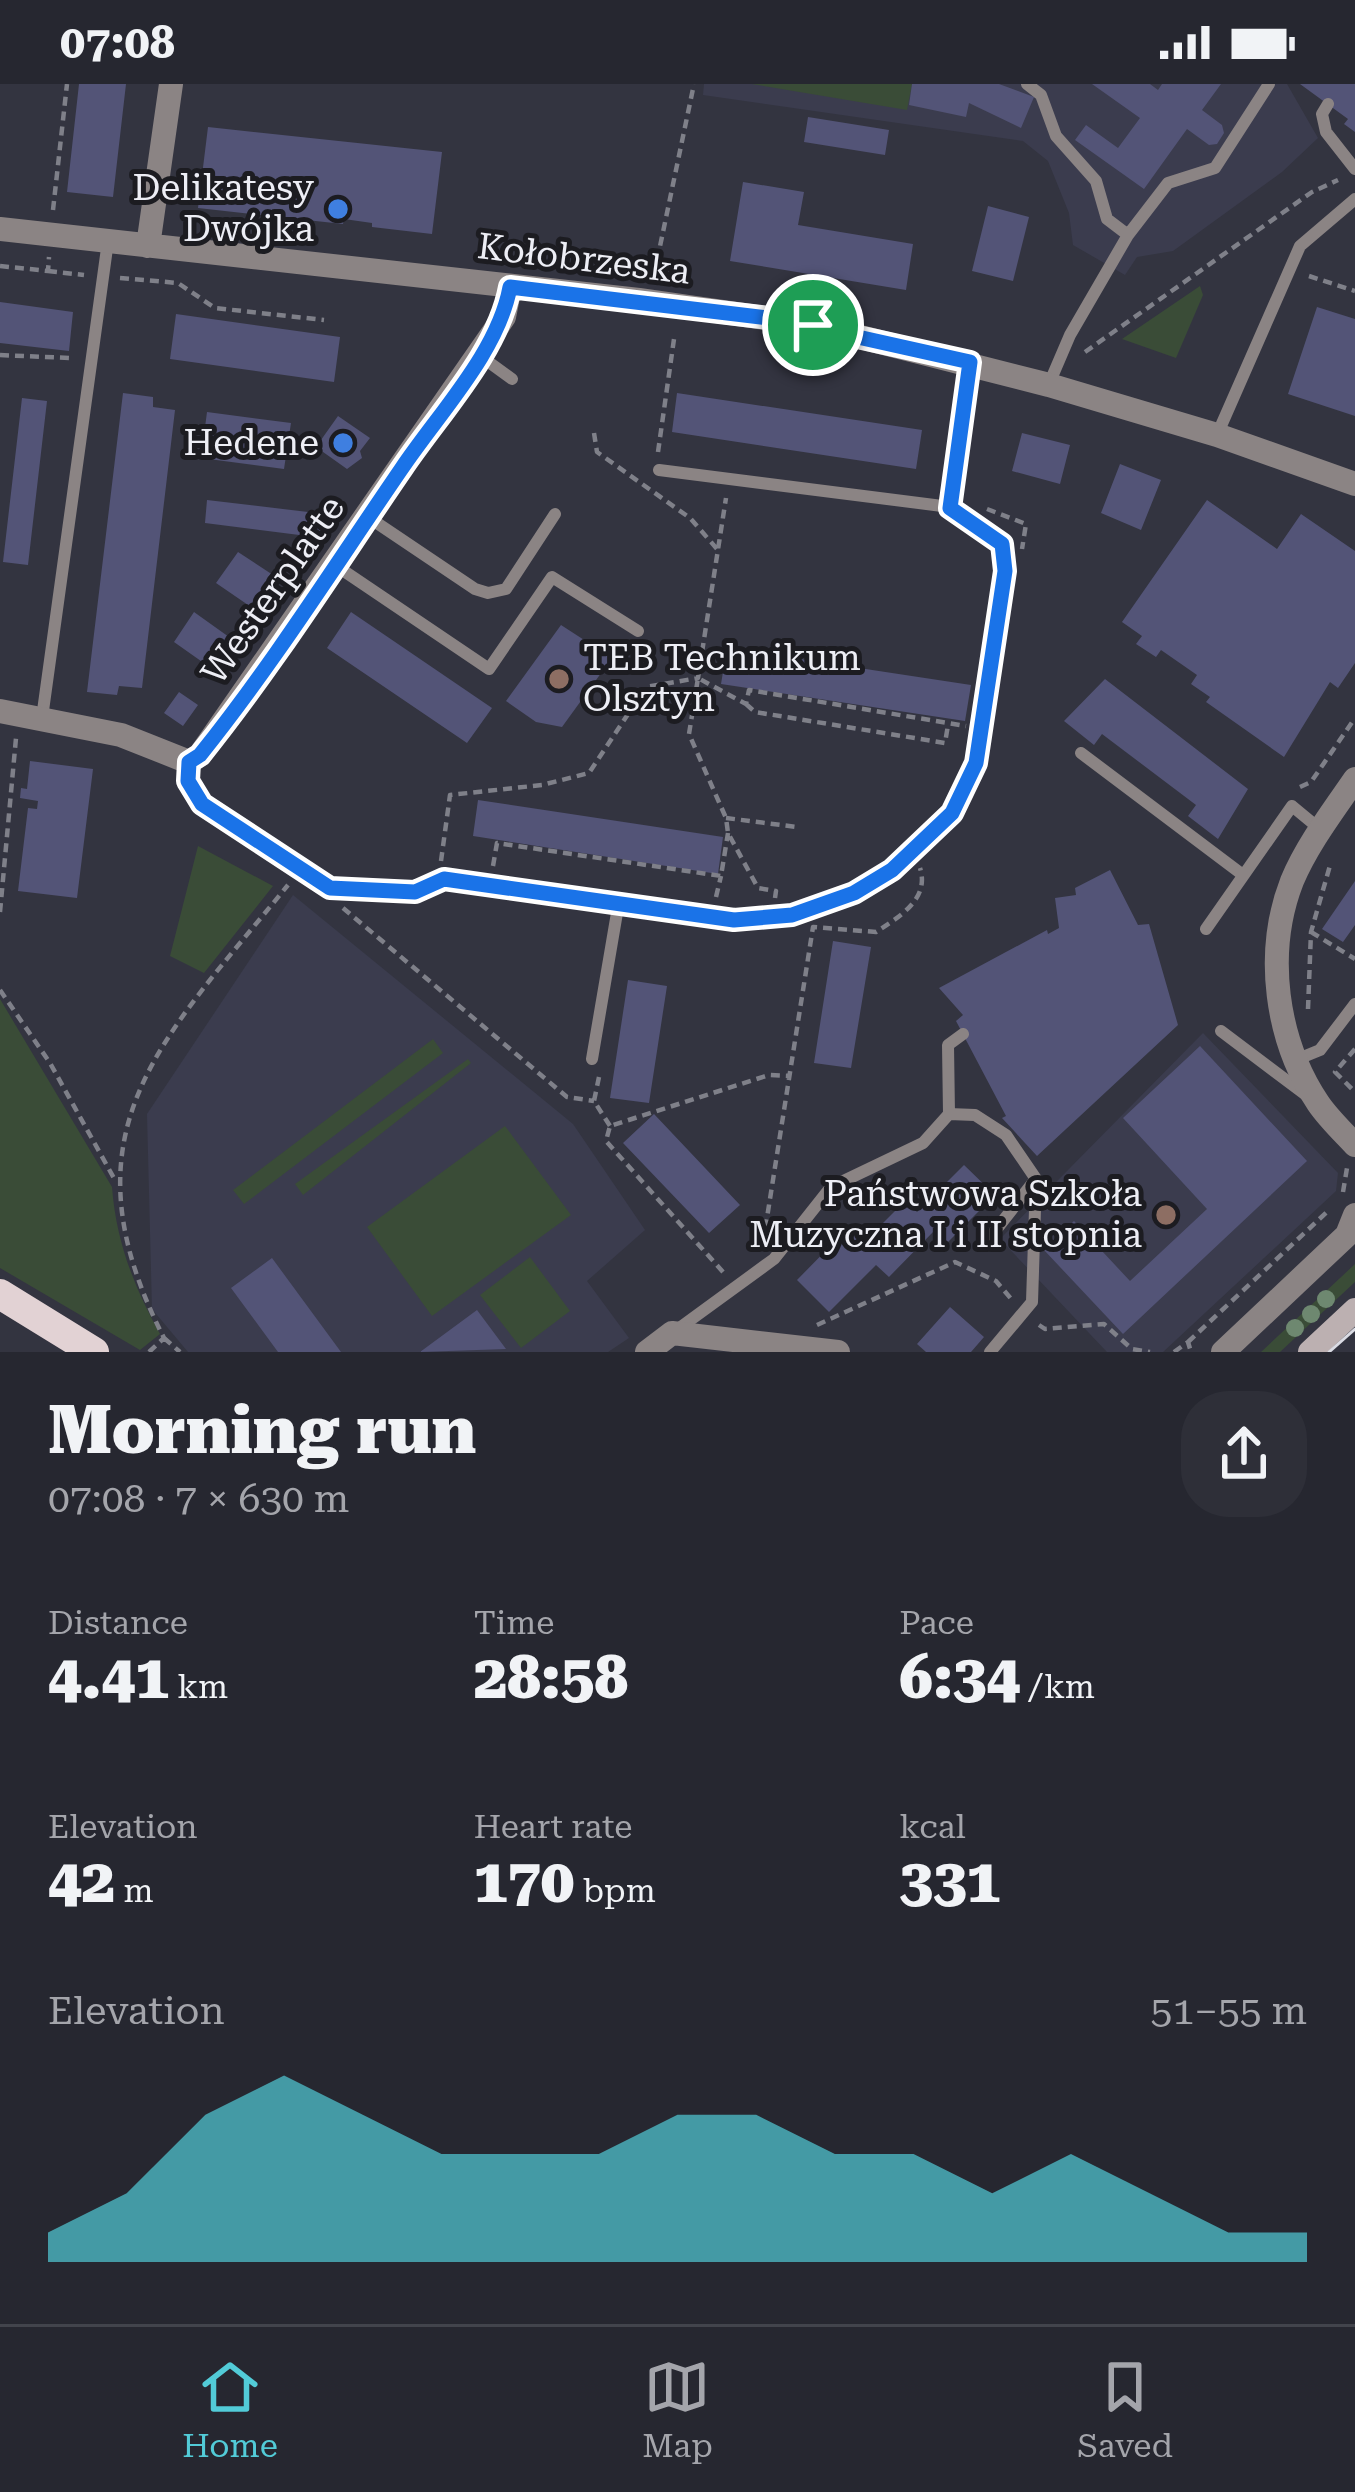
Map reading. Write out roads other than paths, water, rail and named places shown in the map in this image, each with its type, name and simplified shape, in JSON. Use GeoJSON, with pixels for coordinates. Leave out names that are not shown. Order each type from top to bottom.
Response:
{"type":"FeatureCollection","features":[{"type":"Feature","properties":{"kind":"main road"},"geometry":{"type":"LineString","coordinates":[[0,1294],[94,1352]]}},
{"type":"Feature","properties":{"kind":"street"},"geometry":{"type":"LineString","coordinates":[[148,246],[171,84]]}},
{"type":"Feature","properties":{"kind":"street","name":"Kołobrzeska"},"geometry":{"type":"LineString","coordinates":[[0,229],[777,319],[970,362],[1217,435],[1355,484]]}},
{"type":"Feature","properties":{"kind":"street","name":"Westerplatte"},"geometry":{"type":"LineString","coordinates":[[189,762],[208,746],[479,355],[504,317],[510,287]]}},
{"type":"Feature","properties":{"kind":"street"},"geometry":{"type":"LineString","coordinates":[[20,714],[121,735],[189,762]]}},
{"type":"Feature","properties":{"kind":"street"},"geometry":{"type":"LineString","coordinates":[[1350,1148],[1318,1103],[1306,1056],[1283,1026],[1276,983],[1280,930],[1292,881],[1329,839],[1355,778]]}},
{"type":"Feature","properties":{"kind":"street"},"geometry":{"type":"LineString","coordinates":[[1223,1352],[1348,1234],[1355,1215]]}},
{"type":"Feature","properties":{"kind":"street"},"geometry":{"type":"LineString","coordinates":[[1310,1352],[1355,1310]]}},
{"type":"Feature","properties":{"kind":"street"},"geometry":{"type":"LineString","coordinates":[[647,1352],[672,1333],[838,1352]]}},
{"type":"Feature","properties":{"kind":"lane"},"geometry":{"type":"LineString","coordinates":[[1028,84],[1041,95],[1056,136],[1096,181],[1107,219],[1128,235]]}},
{"type":"Feature","properties":{"kind":"lane"},"geometry":{"type":"LineString","coordinates":[[1048,385],[1070,335],[1128,235],[1168,183],[1215,168],[1268,84]]}},
{"type":"Feature","properties":{"kind":"lane"},"geometry":{"type":"LineString","coordinates":[[1328,104],[1322,114],[1326,132],[1349,174]]}},
{"type":"Feature","properties":{"kind":"lane"},"geometry":{"type":"LineString","coordinates":[[1217,435],[1300,246],[1355,200]]}},
{"type":"Feature","properties":{"kind":"lane"},"geometry":{"type":"LineString","coordinates":[[20,714],[95,359],[108,242]]}},
{"type":"Feature","properties":{"kind":"lane"},"geometry":{"type":"LineString","coordinates":[[479,355],[512,379]]}},
{"type":"Feature","properties":{"kind":"lane"},"geometry":{"type":"LineString","coordinates":[[950,508],[970,362]]}},
{"type":"Feature","properties":{"kind":"lane"},"geometry":{"type":"LineString","coordinates":[[189,762],[188,781],[202,804],[330,888],[415,892],[444,879],[698,918],[773,918],[816,910],[892,870],[952,813],[976,763],[1005,571],[1002,544],[950,508],[729,478],[658,463]]}},
{"type":"Feature","properties":{"kind":"lane"},"geometry":{"type":"LineString","coordinates":[[368,517],[488,593],[506,589],[555,514]]}},
{"type":"Feature","properties":{"kind":"lane"},"geometry":{"type":"LineString","coordinates":[[335,565],[489,669],[552,577],[638,631]]}},
{"type":"Feature","properties":{"kind":"lane"},"geometry":{"type":"LineString","coordinates":[[1081,753],[1243,875]]}},
{"type":"Feature","properties":{"kind":"lane"},"geometry":{"type":"LineString","coordinates":[[1206,929],[1292,806],[1329,839]]}},
{"type":"Feature","properties":{"kind":"lane"},"geometry":{"type":"LineString","coordinates":[[592,1058],[618,907]]}},
{"type":"Feature","properties":{"kind":"lane"},"geometry":{"type":"LineString","coordinates":[[1306,1056],[1355,1004]]}},
{"type":"Feature","properties":{"kind":"lane"},"geometry":{"type":"LineString","coordinates":[[1221,1031],[1318,1103]]}},
{"type":"Feature","properties":{"kind":"lane"},"geometry":{"type":"LineString","coordinates":[[672,1333],[774,1259],[831,1187],[923,1143],[949,1114],[948,1045],[963,1034]]}},
{"type":"Feature","properties":{"kind":"lane"},"geometry":{"type":"LineString","coordinates":[[949,1114],[975,1115],[1006,1135],[1036,1179],[1032,1302],[990,1352]]}},
{"type":"Feature","properties":{"kind":"lane"},"geometry":{"type":"LineString","coordinates":[[988,1240],[1036,1179]]}},
{"type":"Feature","properties":{"kind":"tram line"},"geometry":{"type":"LineString","coordinates":[[1329,1352],[1355,1329]]}},
{"type":"Feature","properties":{"kind":"place","name":"Delikatesy Dwójka"},"geometry":{"type":"Point","coordinates":[338,209]}},
{"type":"Feature","properties":{"kind":"place","name":"Hedene"},"geometry":{"type":"Point","coordinates":[343,443]}},
{"type":"Feature","properties":{"kind":"place","name":"TEB Technikum Olsztyn"},"geometry":{"type":"Point","coordinates":[559,679]}},
{"type":"Feature","properties":{"kind":"place","name":"Państwowa Szkoła Muzyczna I i II stopnia"},"geometry":{"type":"Point","coordinates":[1166,1215]}}]}
